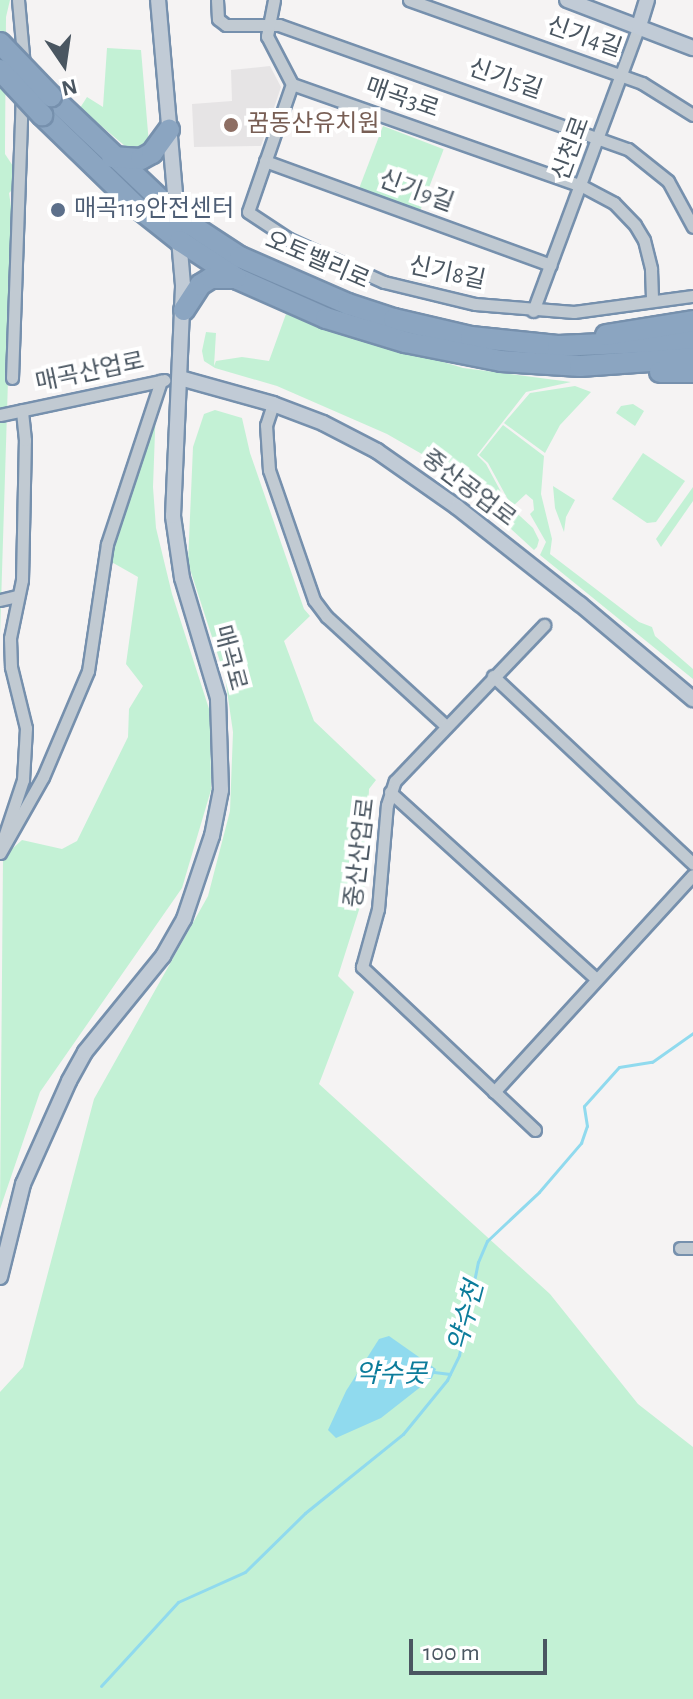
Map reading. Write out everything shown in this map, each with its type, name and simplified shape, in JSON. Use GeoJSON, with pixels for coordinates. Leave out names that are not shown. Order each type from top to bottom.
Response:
{"type":"FeatureCollection","features":[{"type":"Feature","properties":{"kind":"highway","name":"오토밸리로"},"geometry":{"type":"LineString","coordinates":[[0,43],[46,105],[125,196],[180,241],[238,279],[326,318],[405,342],[489,359],[580,366],[693,358]]}},
{"type":"Feature","properties":{"kind":"highway"},"geometry":{"type":"LineString","coordinates":[[0,70],[46,105]]}},
{"type":"Feature","properties":{"kind":"highway","name":"오토밸리로"},"geometry":{"type":"LineString","coordinates":[[46,105],[112,157],[179,217],[240,257],[348,304],[394,319],[471,337],[558,346],[693,340]]}},
{"type":"Feature","properties":{"kind":"highway"},"geometry":{"type":"LineString","coordinates":[[112,157],[141,159],[152,153],[169,130]]}},
{"type":"Feature","properties":{"kind":"highway"},"geometry":{"type":"LineString","coordinates":[[184,310],[191,295],[211,278],[238,279]]}},
{"type":"Feature","properties":{"kind":"highway"},"geometry":{"type":"LineString","coordinates":[[558,346],[651,326],[693,321]]}},
{"type":"Feature","properties":{"kind":"highway"},"geometry":{"type":"LineString","coordinates":[[580,366],[623,372],[693,372]]}},
{"type":"Feature","properties":{"kind":"street"},"geometry":{"type":"LineString","coordinates":[[12,378],[24,63],[18,0]]}},
{"type":"Feature","properties":{"kind":"street","name":"매곡로"},"geometry":{"type":"LineString","coordinates":[[0,1277],[23,1184],[69,1081],[85,1052],[173,941],[184,919],[212,836],[222,765],[220,711],[213,675],[182,578],[173,516],[184,310],[179,217],[158,0]]}},
{"type":"Feature","properties":{"kind":"street"},"geometry":{"type":"LineString","coordinates":[[217,0],[218,19],[226,25],[267,23]]}},
{"type":"Feature","properties":{"kind":"street"},"geometry":{"type":"LineString","coordinates":[[274,0],[267,23],[267,36],[292,84]]}},
{"type":"Feature","properties":{"kind":"street","name":"신기4길"},"geometry":{"type":"LineString","coordinates":[[409,0],[623,75],[664,94],[693,115]]}},
{"type":"Feature","properties":{"kind":"street"},"geometry":{"type":"LineString","coordinates":[[567,0],[693,48]]}},
{"type":"Feature","properties":{"kind":"street","name":"신천로"},"geometry":{"type":"LineString","coordinates":[[533,311],[601,137],[647,0]]}},
{"type":"Feature","properties":{"kind":"street","name":"신기5길"},"geometry":{"type":"LineString","coordinates":[[267,23],[601,137],[650,163],[677,193],[693,227]]}},
{"type":"Feature","properties":{"kind":"street","name":"신기8길"},"geometry":{"type":"LineString","coordinates":[[292,84],[248,212],[289,239],[384,282],[475,304],[574,312],[693,296]]}},
{"type":"Feature","properties":{"kind":"street","name":"매곡3로"},"geometry":{"type":"LineString","coordinates":[[292,84],[582,186],[614,203],[635,225],[648,253],[652,301]]}},
{"type":"Feature","properties":{"kind":"street","name":"신기9길"},"geometry":{"type":"LineString","coordinates":[[265,161],[551,265]]}},
{"type":"Feature","properties":{"kind":"street","name":"매곡산업로"},"geometry":{"type":"LineString","coordinates":[[11,412],[180,378]]}},
{"type":"Feature","properties":{"kind":"street","name":"중산공업로"},"geometry":{"type":"LineString","coordinates":[[180,378],[273,404],[351,436],[410,472],[580,604],[693,699]]}},
{"type":"Feature","properties":{"kind":"street"},"geometry":{"type":"LineString","coordinates":[[0,851],[43,777],[88,671],[107,544],[161,381]]}},
{"type":"Feature","properties":{"kind":"street"},"geometry":{"type":"LineString","coordinates":[[273,404],[265,444],[269,470],[314,600],[327,617],[445,725]]}},
{"type":"Feature","properties":{"kind":"street"},"geometry":{"type":"LineString","coordinates":[[0,851],[23,780],[26,728],[11,667],[9,598],[22,580],[25,440],[11,412]]}},
{"type":"Feature","properties":{"kind":"street","name":"중산산업로"},"geometry":{"type":"LineString","coordinates":[[535,1130],[362,967],[381,893],[390,792],[445,725],[544,625]]}},
{"type":"Feature","properties":{"kind":"street"},"geometry":{"type":"LineString","coordinates":[[493,676],[693,864]]}},
{"type":"Feature","properties":{"kind":"street"},"geometry":{"type":"LineString","coordinates":[[390,792],[596,979]]}},
{"type":"Feature","properties":{"kind":"street"},"geometry":{"type":"LineString","coordinates":[[494,1092],[693,875]]}},
{"type":"Feature","properties":{"kind":"street"},"geometry":{"type":"LineString","coordinates":[[680,1248],[693,1248]]}},
{"type":"Feature","properties":{"kind":"shaded area","name":"꿈동산유치원"},"geometry":{"type":"Polygon","coordinates":[[[270,66],[281,87],[261,146],[194,147],[192,104],[232,101],[231,70],[270,66]]]}},
{"type":"Feature","properties":{"kind":"green space"},"geometry":{"type":"Polygon","coordinates":[[[0,0],[10,0],[6,17],[5,154],[15,169],[14,188],[9,193],[13,220],[0,636],[0,0]]]}},
{"type":"Feature","properties":{"kind":"green space"},"geometry":{"type":"Polygon","coordinates":[[[107,48],[141,50],[149,144],[141,151],[125,146],[80,108],[87,97],[103,107],[107,48]]]}},
{"type":"Feature","properties":{"kind":"green space"},"geometry":{"type":"Polygon","coordinates":[[[383,126],[444,149],[419,214],[358,190],[383,126]]]}},
{"type":"Feature","properties":{"kind":"green space"},"geometry":{"type":"Polygon","coordinates":[[[286,314],[463,368],[571,382],[526,392],[477,455],[486,464],[508,505],[533,528],[539,540],[537,547],[534,550],[441,465],[387,434],[277,386],[215,368],[204,361],[202,351],[206,332],[216,333],[214,366],[216,361],[242,357],[269,361],[286,314]]]}},
{"type":"Feature","properties":{"kind":"green space"},"geometry":{"type":"Polygon","coordinates":[[[575,386],[591,392],[560,425],[545,453],[504,423],[530,393],[575,386]]]}},
{"type":"Feature","properties":{"kind":"green space"},"geometry":{"type":"Polygon","coordinates":[[[633,404],[644,411],[635,426],[616,413],[621,406],[633,404]]]}},
{"type":"Feature","properties":{"kind":"green space"},"geometry":{"type":"Polygon","coordinates":[[[156,405],[153,487],[156,528],[172,594],[210,712],[211,790],[182,888],[40,1092],[0,1209],[3,857],[22,840],[62,849],[77,841],[128,737],[129,709],[143,686],[126,664],[138,577],[108,560],[110,544],[156,405]]]}},
{"type":"Feature","properties":{"kind":"green space"},"geometry":{"type":"Polygon","coordinates":[[[215,410],[242,418],[250,453],[304,609],[310,616],[284,641],[314,721],[376,780],[369,789],[364,894],[338,976],[354,992],[319,1084],[550,1294],[638,1404],[693,1447],[693,1699],[0,1699],[0,1392],[23,1367],[94,1099],[208,896],[230,811],[233,732],[225,677],[188,563],[193,447],[204,414],[215,410]]]}},
{"type":"Feature","properties":{"kind":"green space"},"geometry":{"type":"Polygon","coordinates":[[[503,425],[544,456],[541,494],[552,539],[550,554],[639,622],[652,627],[655,636],[693,669],[693,679],[540,555],[546,542],[530,514],[534,510],[533,500],[526,494],[512,507],[488,463],[479,455],[503,425]]]}},
{"type":"Feature","properties":{"kind":"green space"},"geometry":{"type":"Polygon","coordinates":[[[643,453],[685,481],[656,522],[647,523],[612,499],[643,453]]]}},
{"type":"Feature","properties":{"kind":"green space"},"geometry":{"type":"Polygon","coordinates":[[[553,486],[575,500],[566,517],[564,532],[555,508],[553,486]]]}},
{"type":"Feature","properties":{"kind":"green space"},"geometry":{"type":"Polygon","coordinates":[[[693,487],[693,501],[661,547],[656,539],[693,487]]]}},
{"type":"Feature","properties":{"kind":"water","name":"약수못"},"geometry":{"type":"Polygon","coordinates":[[[389,1336],[436,1369],[432,1378],[381,1418],[336,1438],[328,1430],[346,1391],[379,1339],[389,1336]]]}},
{"type":"Feature","properties":{"kind":"waterway","name":"약수천"},"geometry":{"type":"LineString","coordinates":[[101,1686],[178,1602],[245,1572],[305,1513],[403,1434],[447,1380],[459,1355],[478,1262],[487,1241],[539,1192],[581,1143],[587,1126],[584,1106],[619,1067],[652,1062],[693,1033]]}},
{"type":"Feature","properties":{"kind":"waterway"},"geometry":{"type":"LineString","coordinates":[[434,1372],[450,1374]]}},
{"type":"Feature","properties":{"kind":"place","name":"꿈동산유치원"},"geometry":{"type":"Point","coordinates":[231,125]}},
{"type":"Feature","properties":{"kind":"place","name":"매곡119안전센터"},"geometry":{"type":"Point","coordinates":[58,210]}}]}
